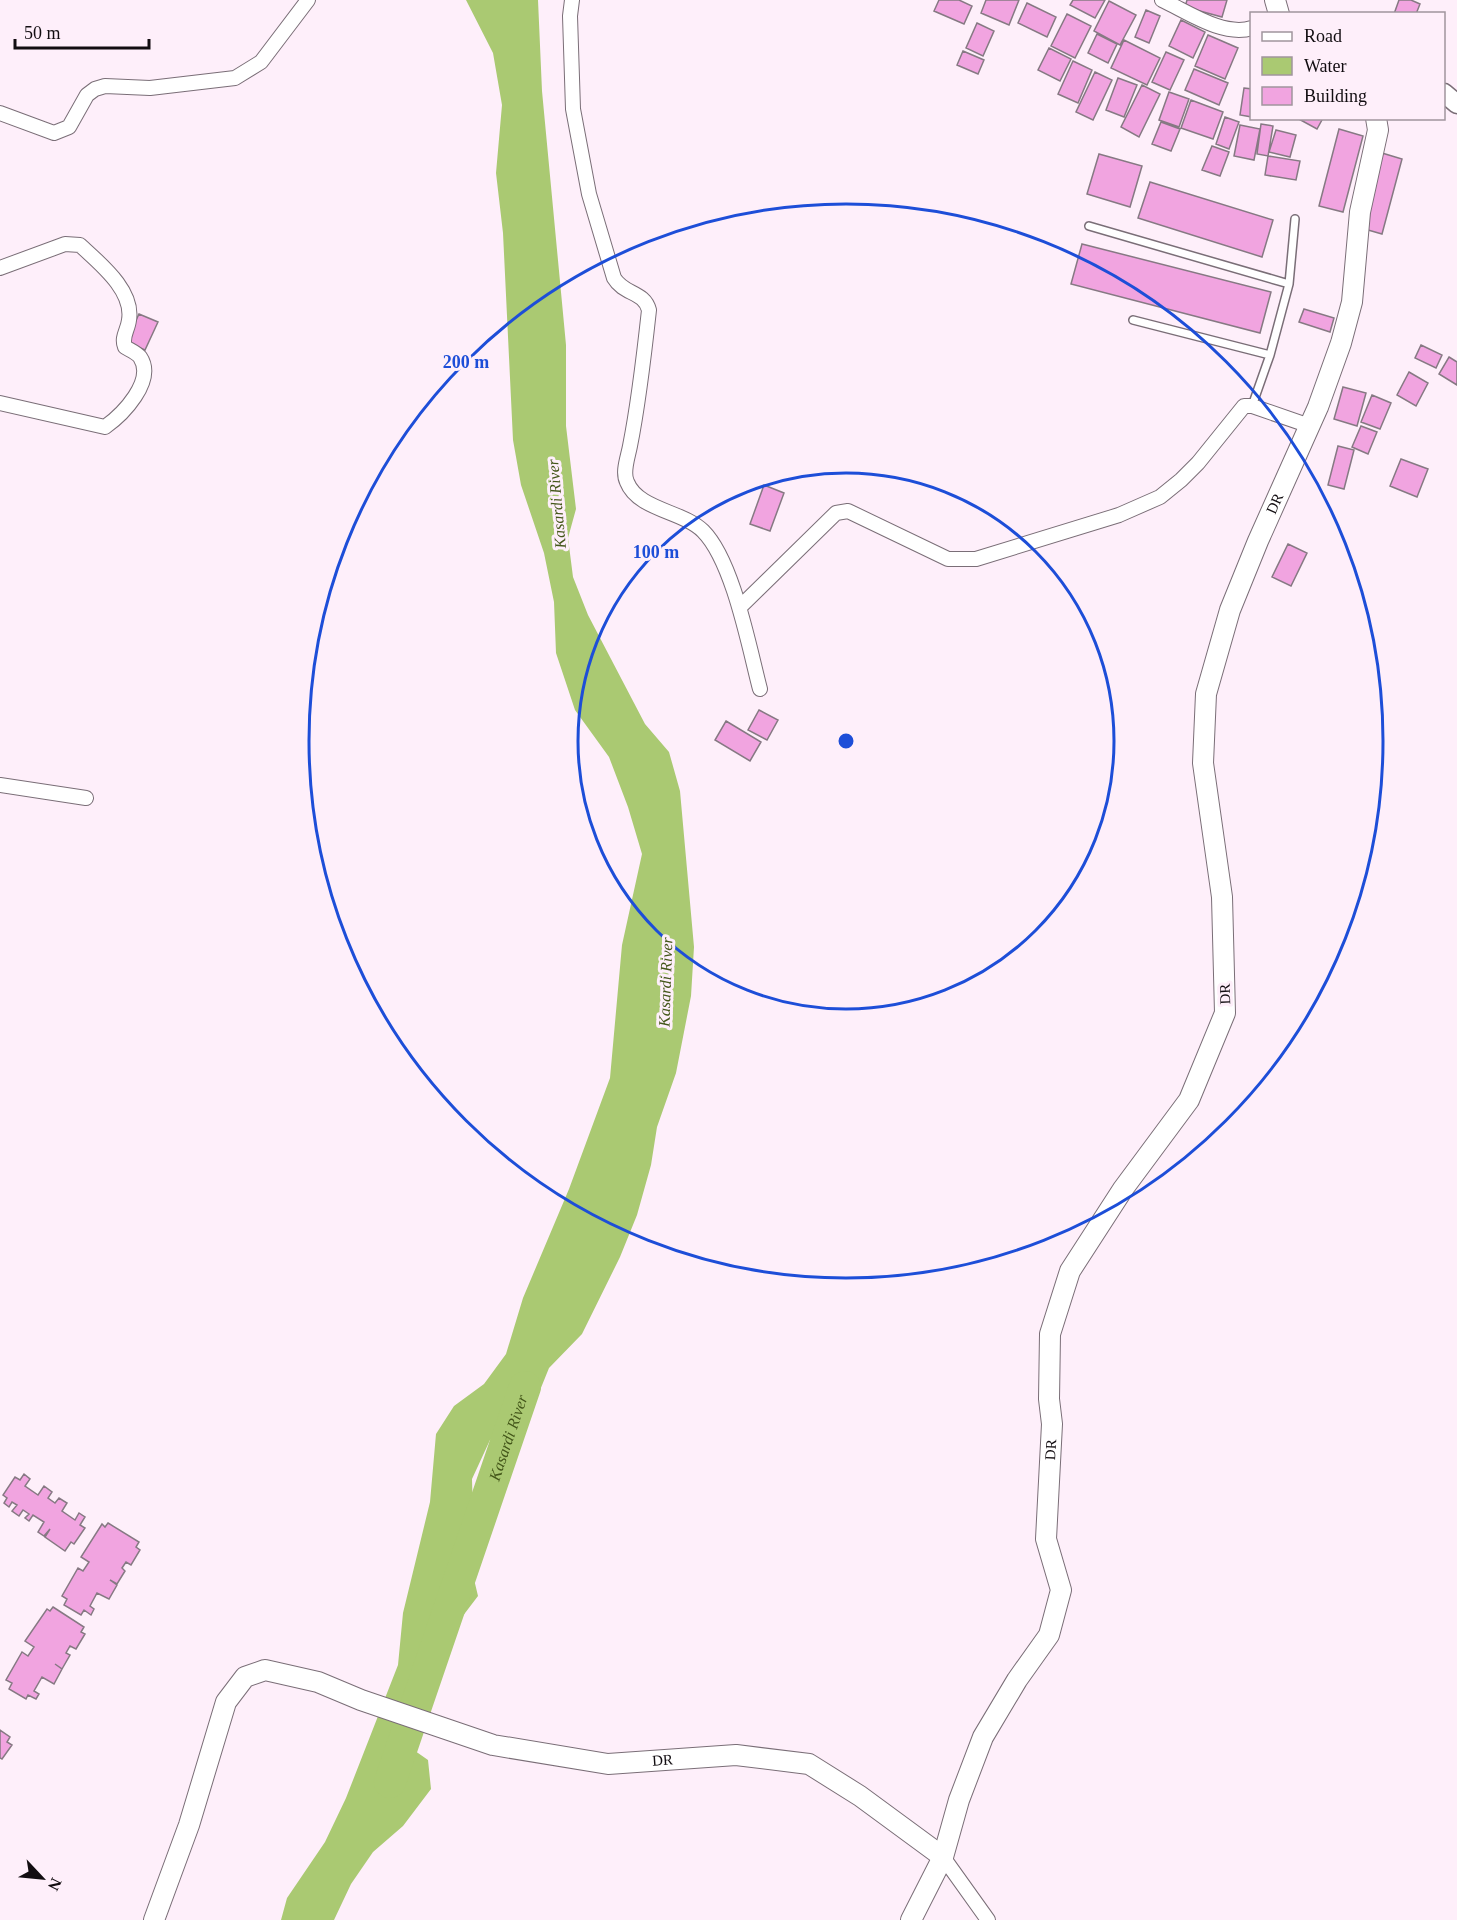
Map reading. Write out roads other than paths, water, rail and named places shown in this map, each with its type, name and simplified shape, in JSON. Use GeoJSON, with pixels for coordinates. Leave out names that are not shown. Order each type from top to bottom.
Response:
{"type":"FeatureCollection","features":[{"type":"Feature","properties":{"kind":"main road","name":"DR"},"geometry":{"type":"LineString","coordinates":[[911,1920],[943,1857],[959,1800],[983,1737],[1017,1680],[1049,1635],[1061,1590],[1046,1539],[1052,1424],[1049,1399],[1050,1334],[1070,1271],[1123,1189],[1190,1100],[1225,1013],[1222,897],[1203,763],[1206,694],[1230,610],[1258,541],[1310,426],[1341,343],[1352,302],[1360,212],[1378,130],[1376,120]]}},
{"type":"Feature","properties":{"kind":"main road","name":"DR"},"geometry":{"type":"LineString","coordinates":[[154,1920],[189,1826],[226,1702],[245,1677],[265,1670],[318,1682],[361,1700],[493,1744],[608,1764],[736,1755],[809,1764],[861,1796],[943,1857]]}},
{"type":"Feature","properties":{"kind":"street"},"geometry":{"type":"LineString","coordinates":[[0,112],[54,133],[69,127],[87,95],[95,89],[105,86],[150,88],[235,78],[261,62],[308,0]]}},
{"type":"Feature","properties":{"kind":"street"},"geometry":{"type":"LineString","coordinates":[[572,0],[570,16],[573,109],[590,195],[614,278],[618,285],[626,291],[643,297],[649,310],[639,401],[625,469],[626,482],[636,494],[654,507],[693,522],[705,532],[714,546],[740,607],[760,689]]}},
{"type":"Feature","properties":{"kind":"street"},"geometry":{"type":"LineString","coordinates":[[1162,0],[1225,30],[1241,32],[1250,28]]}},
{"type":"Feature","properties":{"kind":"street"},"geometry":{"type":"LineString","coordinates":[[1445,95],[1457,104]]}},
{"type":"Feature","properties":{"kind":"street"},"geometry":{"type":"LineString","coordinates":[[0,268],[65,244],[80,245],[113,279],[128,300],[130,320],[123,343],[125,347],[140,356],[145,368],[143,379],[131,404],[105,428],[0,403]]}},
{"type":"Feature","properties":{"kind":"street"},"geometry":{"type":"LineString","coordinates":[[740,607],[836,513],[842,511],[848,511],[948,559],[976,559],[1119,515],[1160,496],[1198,463],[1244,406],[1252,406],[1310,426]]}},
{"type":"Feature","properties":{"kind":"street"},"geometry":{"type":"LineString","coordinates":[[0,785],[86,798]]}},
{"type":"Feature","properties":{"kind":"street"},"geometry":{"type":"LineString","coordinates":[[943,1857],[988,1920]]}},
{"type":"Feature","properties":{"kind":"lane"},"geometry":{"type":"LineString","coordinates":[[1252,406],[1270,355],[1289,284],[1295,219]]}},
{"type":"Feature","properties":{"kind":"lane"},"geometry":{"type":"LineString","coordinates":[[1089,226],[1289,284]]}},
{"type":"Feature","properties":{"kind":"lane"},"geometry":{"type":"LineString","coordinates":[[1133,320],[1270,355]]}},
{"type":"Feature","properties":{"kind":"water"},"geometry":{"type":"Polygon","coordinates":[[[466,0],[538,0],[542,91],[566,345],[566,426],[576,509],[568,538],[573,577],[588,615],[645,724],[669,752],[680,791],[694,947],[691,996],[676,1073],[657,1127],[651,1165],[637,1215],[620,1257],[582,1334],[549,1368],[532,1410],[509,1429],[490,1440],[472,1479],[473,1516],[468,1554],[478,1596],[459,1621],[427,1652],[419,1675],[418,1698],[398,1739],[428,1760],[431,1789],[403,1826],[373,1852],[351,1884],[334,1920],[281,1920],[287,1898],[325,1842],[346,1798],[398,1665],[403,1613],[430,1502],[436,1434],[454,1406],[484,1384],[506,1354],[523,1298],[569,1189],[610,1078],[622,945],[642,854],[628,807],[609,757],[575,710],[556,653],[554,602],[544,553],[521,485],[513,440],[503,233],[496,173],[502,105],[493,53],[466,0]]]}},
{"type":"Feature","properties":{"kind":"waterway","name":"Kasardi River"},"geometry":{"type":"LineString","coordinates":[[390,1782],[525,1387]]}}]}
